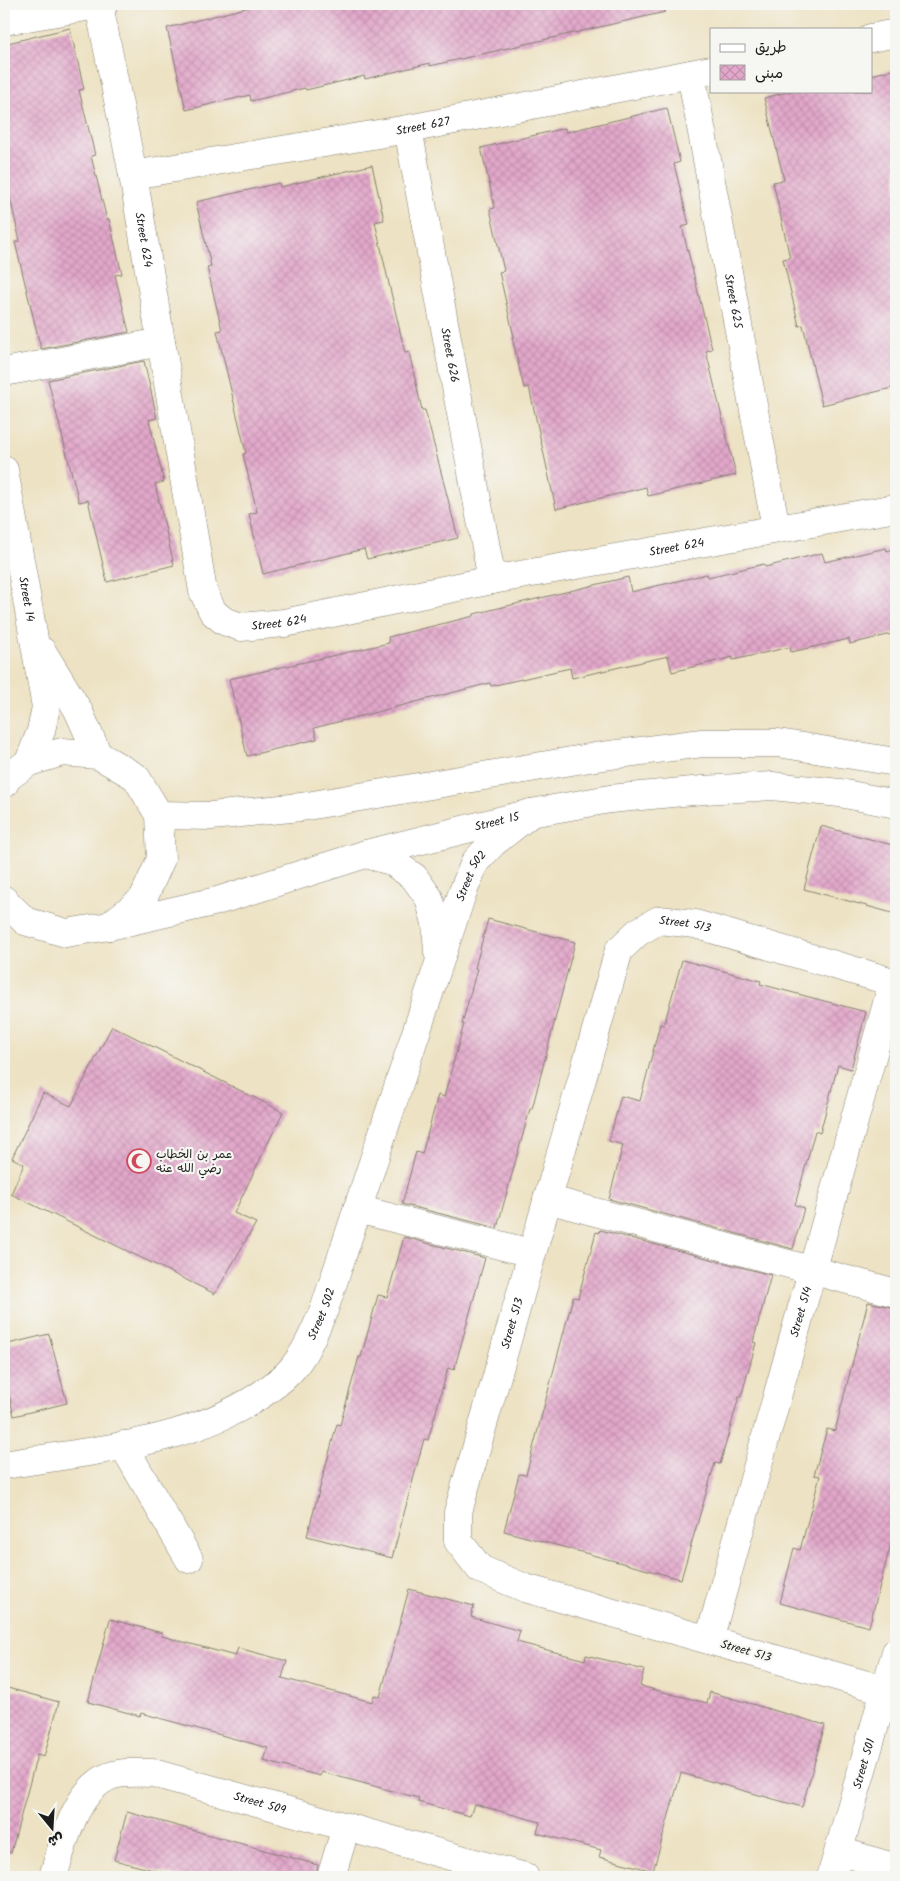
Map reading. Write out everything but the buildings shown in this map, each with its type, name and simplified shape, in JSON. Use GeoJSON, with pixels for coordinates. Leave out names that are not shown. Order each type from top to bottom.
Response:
{"type":"FeatureCollection","features":[{"type":"Feature","properties":{"kind":"street"},"geometry":{"type":"LineString","coordinates":[[4,22],[101,4]]}},
{"type":"Feature","properties":{"kind":"street","name":"Street 624"},"geometry":{"type":"LineString","coordinates":[[101,4],[133,175],[203,591],[213,612],[224,621],[241,627],[284,623],[492,580],[896,508]]}},
{"type":"Feature","properties":{"kind":"street"},"geometry":{"type":"LineString","coordinates":[[872,38],[896,33]]}},
{"type":"Feature","properties":{"kind":"street","name":"Street 627"},"geometry":{"type":"LineString","coordinates":[[133,175],[408,129],[701,72]]}},
{"type":"Feature","properties":{"kind":"street","name":"Street 625"},"geometry":{"type":"LineString","coordinates":[[701,72],[776,528]]}},
{"type":"Feature","properties":{"kind":"street","name":"Street 626"},"geometry":{"type":"LineString","coordinates":[[408,129],[492,580]]}},
{"type":"Feature","properties":{"kind":"street"},"geometry":{"type":"LineString","coordinates":[[4,372],[161,342]]}},
{"type":"Feature","properties":{"kind":"street","name":"Street 14"},"geometry":{"type":"LineString","coordinates":[[4,470],[46,707],[41,732],[11,775]]}},
{"type":"Feature","properties":{"kind":"street","name":"Street 14"},"geometry":{"type":"LineString","coordinates":[[34,639],[78,710],[98,755]]}},
{"type":"Feature","properties":{"kind":"street"},"geometry":{"type":"LineString","coordinates":[[159,815],[211,816],[301,807],[595,756],[702,743],[778,743],[896,762]]}},
{"type":"Feature","properties":{"kind":"street"},"geometry":{"type":"LineString","coordinates":[[11,775],[62,752],[98,755],[136,777],[159,815],[162,859],[143,899],[109,926]]}},
{"type":"Feature","properties":{"kind":"street","name":"Street 15"},"geometry":{"type":"LineString","coordinates":[[4,900],[25,921],[66,933],[109,926],[218,901],[366,854],[531,814],[610,799],[703,790],[772,786],[840,793],[896,804]]}},
{"type":"Feature","properties":{"kind":"street","name":"Street 502"},"geometry":{"type":"LineString","coordinates":[[4,1465],[149,1440],[211,1422],[251,1400],[284,1378],[307,1348],[324,1310],[439,958],[462,894],[476,862],[493,843],[531,814]]}},
{"type":"Feature","properties":{"kind":"street","name":"Street 502"},"geometry":{"type":"LineString","coordinates":[[366,854],[391,861],[414,877],[429,898],[436,923],[439,958]]}},
{"type":"Feature","properties":{"kind":"street","name":"Street 513"},"geometry":{"type":"LineString","coordinates":[[885,1690],[525,1588],[480,1569],[458,1541],[458,1512],[619,950],[638,932],[659,920],[695,924],[895,983]]}},
{"type":"Feature","properties":{"kind":"street","name":"Street 514"},"geometry":{"type":"LineString","coordinates":[[709,1640],[895,983]]}},
{"type":"Feature","properties":{"kind":"street"},"geometry":{"type":"LineString","coordinates":[[547,1199],[896,1293]]}},
{"type":"Feature","properties":{"kind":"street"},"geometry":{"type":"LineString","coordinates":[[357,1209],[531,1253]]}},
{"type":"Feature","properties":{"kind":"street"},"geometry":{"type":"LineString","coordinates":[[123,1445],[189,1559]]}},
{"type":"Feature","properties":{"kind":"street","name":"Street 501"},"geometry":{"type":"LineString","coordinates":[[831,1877],[896,1652]]}},
{"type":"Feature","properties":{"kind":"street","name":"Street 509"},"geometry":{"type":"LineString","coordinates":[[52,1877],[80,1802],[94,1785],[116,1774],[152,1772],[525,1877]]}},
{"type":"Feature","properties":{"kind":"street"},"geometry":{"type":"LineString","coordinates":[[331,1877],[346,1827]]}},
{"type":"Feature","properties":{"kind":"street"},"geometry":{"type":"LineString","coordinates":[[839,1851],[896,1868]]}},
{"type":"Feature","properties":{"kind":"place","name":"عمر بن الخطاب رضي الله عنه"},"geometry":{"type":"Point","coordinates":[139,1161]}}]}
